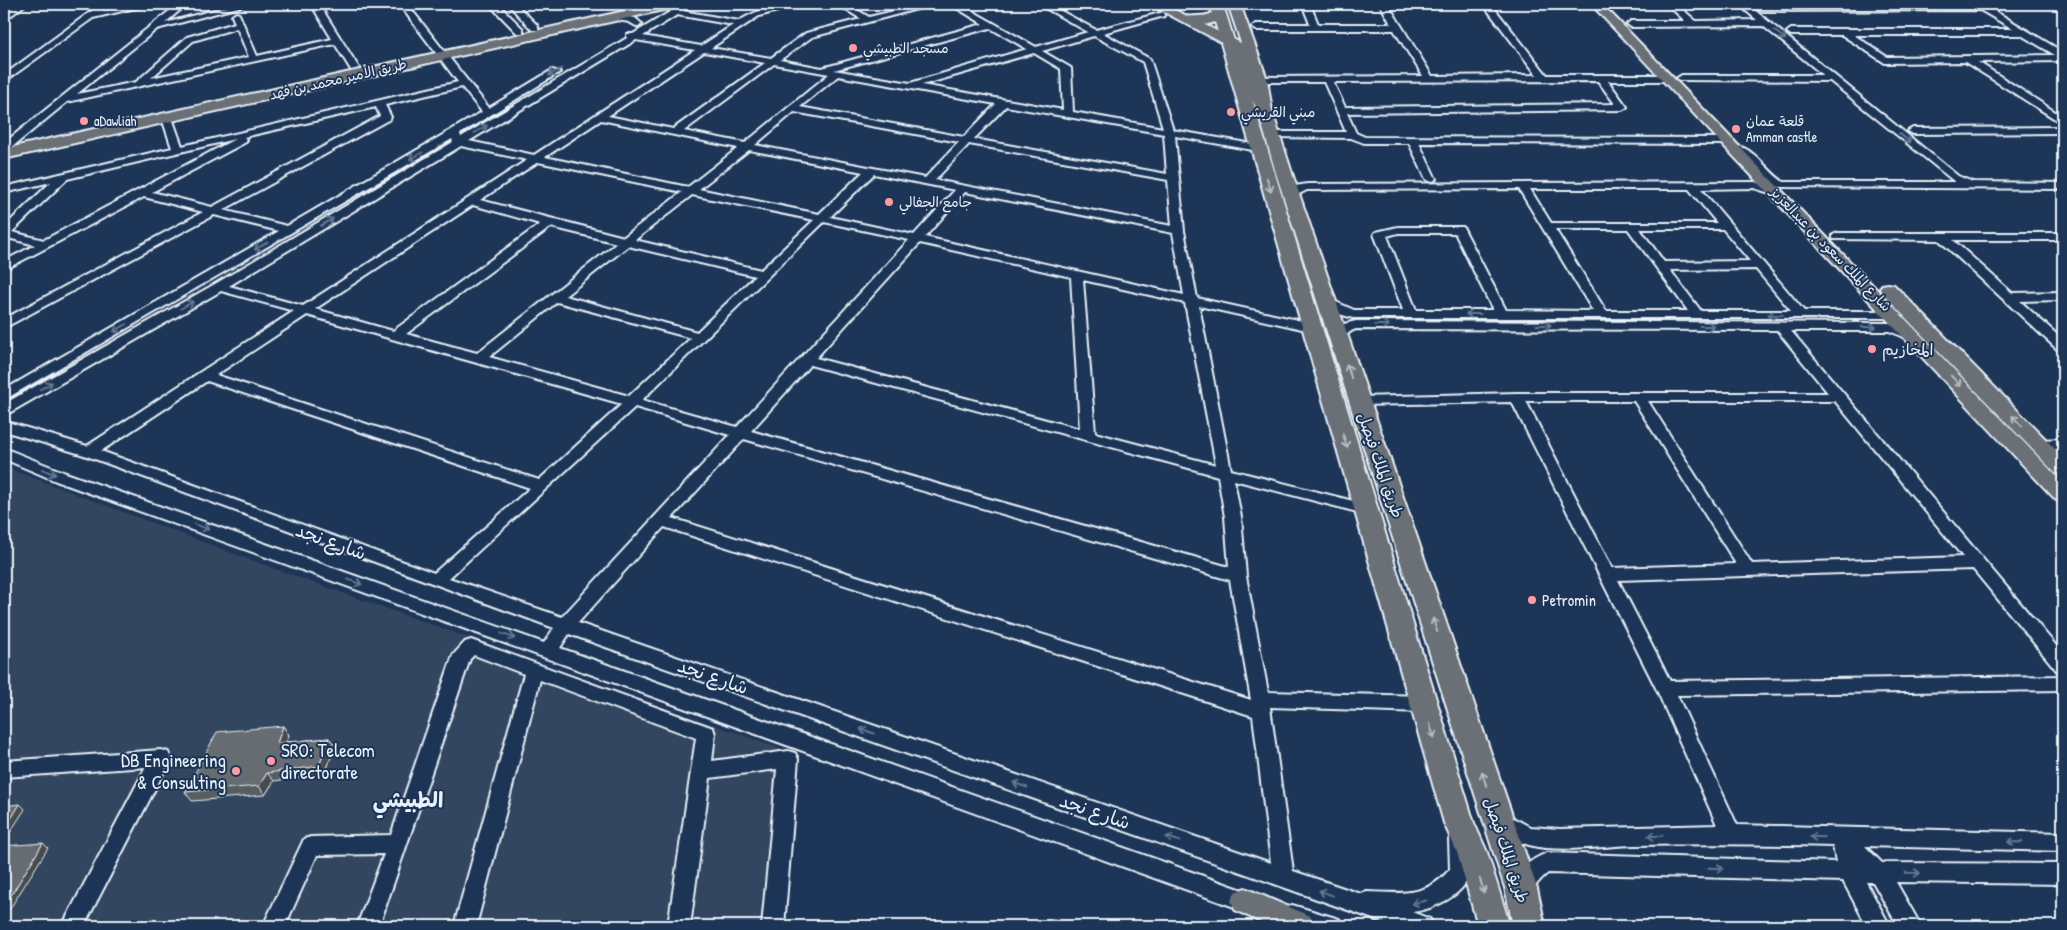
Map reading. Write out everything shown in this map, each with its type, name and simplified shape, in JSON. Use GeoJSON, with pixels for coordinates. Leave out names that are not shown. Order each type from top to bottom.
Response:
{"type":"FeatureCollection","features":[{"type":"Feature","properties":{"kind":"highway","name":"طريق الأمير محمد بن فهد"},"geometry":{"type":"LineString","coordinates":[[5,149],[354,68],[441,53],[520,31],[673,8]]}},
{"type":"Feature","properties":{"kind":"highway","name":"طريق الأمير محمد بن فهد"},"geometry":{"type":"LineString","coordinates":[[5,149],[167,118],[441,53],[615,16],[640,13]]}},
{"type":"Feature","properties":{"kind":"highway"},"geometry":{"type":"LineString","coordinates":[[1188,20],[1224,22]]}},
{"type":"Feature","properties":{"kind":"highway","name":"طريق الملك فيصل"},"geometry":{"type":"LineString","coordinates":[[1224,22],[1260,79],[1265,111],[1266,142],[1284,173],[1328,302],[1528,913]]}},
{"type":"Feature","properties":{"kind":"highway","name":"طريق الملك فيصل"},"geometry":{"type":"LineString","coordinates":[[1224,22],[1266,142],[1311,327],[1459,823],[1472,852],[1494,926]]}},
{"type":"Feature","properties":{"kind":"main road","name":"شارع الملك سعود بن عبدالعزيز"},"geometry":{"type":"LineString","coordinates":[[1596,4],[1675,78],[1766,172],[1894,315],[2063,495]]}},
{"type":"Feature","properties":{"kind":"main road"},"geometry":{"type":"LineString","coordinates":[[1606,4],[1626,20]]}},
{"type":"Feature","properties":{"kind":"main road","name":"شارع الملك سعود بن عبدالعزيز"},"geometry":{"type":"LineString","coordinates":[[1611,4],[1732,144],[1766,172]]}},
{"type":"Feature","properties":{"kind":"main road"},"geometry":{"type":"LineString","coordinates":[[1157,11],[1188,20],[1224,22]]}},
{"type":"Feature","properties":{"kind":"main road"},"geometry":{"type":"LineString","coordinates":[[1157,11],[1224,48],[1224,22]]}},
{"type":"Feature","properties":{"kind":"main road"},"geometry":{"type":"LineString","coordinates":[[1157,11],[1196,29],[1224,22]]}},
{"type":"Feature","properties":{"kind":"main road"},"geometry":{"type":"LineString","coordinates":[[1224,22],[1241,49],[1256,95],[1265,111]]}},
{"type":"Feature","properties":{"kind":"main road","name":"شارع الملك سعود بن عبدالعزيز"},"geometry":{"type":"LineString","coordinates":[[1782,189],[1837,237],[2063,468]]}},
{"type":"Feature","properties":{"kind":"main road"},"geometry":{"type":"LineString","coordinates":[[1894,315],[1912,321],[1946,355],[1974,377]]}},
{"type":"Feature","properties":{"kind":"main road"},"geometry":{"type":"LineString","coordinates":[[1244,901],[1300,926]]}},
{"type":"Feature","properties":{"kind":"street"},"geometry":{"type":"LineString","coordinates":[[4,18],[22,4]]}},
{"type":"Feature","properties":{"kind":"street"},"geometry":{"type":"LineString","coordinates":[[4,70],[92,4]]}},
{"type":"Feature","properties":{"kind":"street"},"geometry":{"type":"LineString","coordinates":[[4,79],[106,4]]}},
{"type":"Feature","properties":{"kind":"street"},"geometry":{"type":"LineString","coordinates":[[74,17],[90,16],[148,4]]}},
{"type":"Feature","properties":{"kind":"street"},"geometry":{"type":"LineString","coordinates":[[5,149],[183,4]]}},
{"type":"Feature","properties":{"kind":"street"},"geometry":{"type":"LineString","coordinates":[[151,29],[246,4]]}},
{"type":"Feature","properties":{"kind":"street"},"geometry":{"type":"LineString","coordinates":[[315,4],[354,68]]}},
{"type":"Feature","properties":{"kind":"street"},"geometry":{"type":"LineString","coordinates":[[404,5],[416,4]]}},
{"type":"Feature","properties":{"kind":"street"},"geometry":{"type":"LineString","coordinates":[[493,4],[520,31]]}},
{"type":"Feature","properties":{"kind":"street"},"geometry":{"type":"LineString","coordinates":[[512,4],[535,28]]}},
{"type":"Feature","properties":{"kind":"street"},"geometry":{"type":"LineString","coordinates":[[4,396],[289,230],[633,37],[673,8],[689,4]]}},
{"type":"Feature","properties":{"kind":"street"},"geometry":{"type":"LineString","coordinates":[[89,452],[740,24],[756,14],[799,4]]}},
{"type":"Feature","properties":{"kind":"street"},"geometry":{"type":"LineString","coordinates":[[841,4],[868,20]]}},
{"type":"Feature","properties":{"kind":"street"},"geometry":{"type":"LineString","coordinates":[[675,132],[809,35],[932,4]]}},
{"type":"Feature","properties":{"kind":"street"},"geometry":{"type":"LineString","coordinates":[[954,4],[1066,68],[1068,115]]}},
{"type":"Feature","properties":{"kind":"street"},"geometry":{"type":"LineString","coordinates":[[1046,6],[1067,4]]}},
{"type":"Feature","properties":{"kind":"street"},"geometry":{"type":"LineString","coordinates":[[1306,4],[1315,27]]}},
{"type":"Feature","properties":{"kind":"street"},"geometry":{"type":"LineString","coordinates":[[1384,4],[1429,78]]}},
{"type":"Feature","properties":{"kind":"street"},"geometry":{"type":"LineString","coordinates":[[1487,4],[1544,78]]}},
{"type":"Feature","properties":{"kind":"street"},"geometry":{"type":"LineString","coordinates":[[1671,4],[1694,24]]}},
{"type":"Feature","properties":{"kind":"street"},"geometry":{"type":"LineString","coordinates":[[1742,4],[1954,178]]}},
{"type":"Feature","properties":{"kind":"street"},"geometry":{"type":"LineString","coordinates":[[404,5],[487,112]]}},
{"type":"Feature","properties":{"kind":"street"},"geometry":{"type":"LineString","coordinates":[[1983,5],[2063,57]]}},
{"type":"Feature","properties":{"kind":"street"},"geometry":{"type":"LineString","coordinates":[[1759,6],[1983,5],[2063,49]]}},
{"type":"Feature","properties":{"kind":"street"},"geometry":{"type":"LineString","coordinates":[[1046,6],[1148,61],[1169,132],[1178,231],[1233,517],[1238,576],[1261,705],[1283,877]]}},
{"type":"Feature","properties":{"kind":"street"},"geometry":{"type":"LineString","coordinates":[[1759,6],[1913,131],[1971,182]]}},
{"type":"Feature","properties":{"kind":"street"},"geometry":{"type":"LineString","coordinates":[[233,7],[254,59]]}},
{"type":"Feature","properties":{"kind":"street"},"geometry":{"type":"LineString","coordinates":[[673,8],[740,24]]}},
{"type":"Feature","properties":{"kind":"street"},"geometry":{"type":"LineString","coordinates":[[910,86],[1096,33],[1157,11]]}},
{"type":"Feature","properties":{"kind":"street"},"geometry":{"type":"LineString","coordinates":[[4,410],[219,287],[456,138],[487,112],[619,35],[640,13]]}},
{"type":"Feature","properties":{"kind":"street"},"geometry":{"type":"LineString","coordinates":[[1626,20],[1694,24],[1765,23]]}},
{"type":"Feature","properties":{"kind":"street"},"geometry":{"type":"LineString","coordinates":[[139,84],[190,39],[240,24]]}},
{"type":"Feature","properties":{"kind":"street"},"geometry":{"type":"LineString","coordinates":[[822,70],[991,25]]}},
{"type":"Feature","properties":{"kind":"street"},"geometry":{"type":"LineString","coordinates":[[1256,27],[1397,26]]}},
{"type":"Feature","properties":{"kind":"street"},"geometry":{"type":"LineString","coordinates":[[1791,32],[2024,32]]}},
{"type":"Feature","properties":{"kind":"street"},"geometry":{"type":"LineString","coordinates":[[1844,32],[1885,60],[2063,57]]}},
{"type":"Feature","properties":{"kind":"street"},"geometry":{"type":"LineString","coordinates":[[619,35],[1169,132],[1266,142],[1352,135],[1364,140],[1732,144],[1754,160],[1782,189]]}},
{"type":"Feature","properties":{"kind":"street"},"geometry":{"type":"LineString","coordinates":[[64,100],[337,41]]}},
{"type":"Feature","properties":{"kind":"street"},"geometry":{"type":"LineString","coordinates":[[1968,59],[2063,121]]}},
{"type":"Feature","properties":{"kind":"street"},"geometry":{"type":"LineString","coordinates":[[479,358],[748,146],[836,73]]}},
{"type":"Feature","properties":{"kind":"street"},"geometry":{"type":"LineString","coordinates":[[1327,78],[1352,135]]}},
{"type":"Feature","properties":{"kind":"street"},"geometry":{"type":"LineString","coordinates":[[1341,110],[1622,107],[1601,78]]}},
{"type":"Feature","properties":{"kind":"street"},"geometry":{"type":"LineString","coordinates":[[1260,79],[1832,78]]}},
{"type":"Feature","properties":{"kind":"street"},"geometry":{"type":"LineString","coordinates":[[4,190],[465,83]]}},
{"type":"Feature","properties":{"kind":"street"},"geometry":{"type":"LineString","coordinates":[[6,321],[386,117],[378,103]]}},
{"type":"Feature","properties":{"kind":"street"},"geometry":{"type":"LineString","coordinates":[[927,182],[1003,103]]}},
{"type":"Feature","properties":{"kind":"street"},"geometry":{"type":"LineString","coordinates":[[793,109],[1173,178]]}},
{"type":"Feature","properties":{"kind":"street"},"geometry":{"type":"LineString","coordinates":[[598,117],[1178,231]]}},
{"type":"Feature","properties":{"kind":"street"},"geometry":{"type":"LineString","coordinates":[[167,118],[178,150]]}},
{"type":"Feature","properties":{"kind":"street"},"geometry":{"type":"LineString","coordinates":[[4,266],[261,130]]}},
{"type":"Feature","properties":{"kind":"street"},"geometry":{"type":"LineString","coordinates":[[1913,131],[2063,130]]}},
{"type":"Feature","properties":{"kind":"street"},"geometry":{"type":"LineString","coordinates":[[456,138],[1311,327]]}},
{"type":"Feature","properties":{"kind":"street"},"geometry":{"type":"LineString","coordinates":[[1413,141],[1431,179]]}},
{"type":"Feature","properties":{"kind":"street"},"geometry":{"type":"LineString","coordinates":[[436,580],[542,486],[632,402],[762,274],[872,171]]}},
{"type":"Feature","properties":{"kind":"street"},"geometry":{"type":"LineString","coordinates":[[1284,173],[1297,178],[1338,183],[1524,188],[1692,186],[1753,178],[1766,172],[1793,178],[1954,178],[1971,182],[2063,186]]}},
{"type":"Feature","properties":{"kind":"street"},"geometry":{"type":"LineString","coordinates":[[45,244],[4,233],[64,176]]}},
{"type":"Feature","properties":{"kind":"street"},"geometry":{"type":"LineString","coordinates":[[1291,195],[1300,188],[1338,183],[1431,179],[1727,182],[1782,189],[2063,178]]}},
{"type":"Feature","properties":{"kind":"street"},"geometry":{"type":"LineString","coordinates":[[1692,186],[1801,315]]}},
{"type":"Feature","properties":{"kind":"street"},"geometry":{"type":"LineString","coordinates":[[1524,188],[1602,314]]}},
{"type":"Feature","properties":{"kind":"street"},"geometry":{"type":"LineString","coordinates":[[548,651],[566,625],[962,189]]}},
{"type":"Feature","properties":{"kind":"street"},"geometry":{"type":"LineString","coordinates":[[143,193],[289,230]]}},
{"type":"Feature","properties":{"kind":"street"},"geometry":{"type":"LineString","coordinates":[[471,201],[549,223],[762,274]]}},
{"type":"Feature","properties":{"kind":"street"},"geometry":{"type":"LineString","coordinates":[[396,335],[549,223]]}},
{"type":"Feature","properties":{"kind":"street"},"geometry":{"type":"LineString","coordinates":[[1548,226],[1725,226]]}},
{"type":"Feature","properties":{"kind":"street"},"geometry":{"type":"LineString","coordinates":[[1631,226],[1697,314]]}},
{"type":"Feature","properties":{"kind":"street"},"geometry":{"type":"LineString","coordinates":[[1411,314],[1380,234],[1398,230],[1459,229],[1502,314]]}},
{"type":"Feature","properties":{"kind":"street"},"geometry":{"type":"LineString","coordinates":[[1837,237],[2063,236]]}},
{"type":"Feature","properties":{"kind":"street"},"geometry":{"type":"LineString","coordinates":[[1943,237],[2063,347]]}},
{"type":"Feature","properties":{"kind":"street"},"geometry":{"type":"LineString","coordinates":[[1662,266],[1758,265]]}},
{"type":"Feature","properties":{"kind":"street"},"geometry":{"type":"LineString","coordinates":[[1077,275],[1088,436]]}},
{"type":"Feature","properties":{"kind":"street"},"geometry":{"type":"LineString","coordinates":[[219,287],[479,358],[1238,576]]}},
{"type":"Feature","properties":{"kind":"street"},"geometry":{"type":"LineString","coordinates":[[2009,297],[2063,296]]}},
{"type":"Feature","properties":{"kind":"street"},"geometry":{"type":"LineString","coordinates":[[556,298],[699,336]]}},
{"type":"Feature","properties":{"kind":"street"},"geometry":{"type":"LineString","coordinates":[[1328,302],[1337,309],[1353,314],[1894,315]]}},
{"type":"Feature","properties":{"kind":"street"},"geometry":{"type":"LineString","coordinates":[[1338,336],[1344,328],[1356,324],[1888,327],[1902,330],[1916,338]]}},
{"type":"Feature","properties":{"kind":"street"},"geometry":{"type":"LineString","coordinates":[[1780,326],[2063,666]]}},
{"type":"Feature","properties":{"kind":"street"},"geometry":{"type":"LineString","coordinates":[[808,360],[1365,509]]}},
{"type":"Feature","properties":{"kind":"street"},"geometry":{"type":"LineString","coordinates":[[205,376],[542,486]]}},
{"type":"Feature","properties":{"kind":"street"},"geometry":{"type":"LineString","coordinates":[[1359,401],[1517,397],[1840,397]]}},
{"type":"Feature","properties":{"kind":"street"},"geometry":{"type":"LineString","coordinates":[[1517,397],[1665,688],[1731,834]]}},
{"type":"Feature","properties":{"kind":"street"},"geometry":{"type":"LineString","coordinates":[[1638,397],[1748,570]]}},
{"type":"Feature","properties":{"kind":"street","name":"شارع نجد"},"geometry":{"type":"LineString","coordinates":[[4,426],[89,452],[436,580],[1422,926]]}},
{"type":"Feature","properties":{"kind":"street"},"geometry":{"type":"LineString","coordinates":[[2040,445],[2063,444]]}},
{"type":"Feature","properties":{"kind":"street","name":"شارع نجد"},"geometry":{"type":"LineString","coordinates":[[4,454],[71,480],[1244,901],[1331,926]]}},
{"type":"Feature","properties":{"kind":"street"},"geometry":{"type":"LineString","coordinates":[[662,521],[1261,705],[1424,704]]}},
{"type":"Feature","properties":{"kind":"street"},"geometry":{"type":"LineString","coordinates":[[1607,574],[1978,563]]}},
{"type":"Feature","properties":{"kind":"street"},"geometry":{"type":"LineString","coordinates":[[368,926],[462,655],[471,647],[706,734],[679,926]]}},
{"type":"Feature","properties":{"kind":"street"},"geometry":{"type":"LineString","coordinates":[[464,926],[534,670]]}},
{"type":"Feature","properties":{"kind":"street"},"geometry":{"type":"LineString","coordinates":[[1665,688],[2063,683]]}},
{"type":"Feature","properties":{"kind":"street"},"geometry":{"type":"LineString","coordinates":[[4,769],[161,758],[73,926]]}},
{"type":"Feature","properties":{"kind":"street"},"geometry":{"type":"LineString","coordinates":[[701,771],[788,760],[773,926]]}},
{"type":"Feature","properties":{"kind":"street"},"geometry":{"type":"LineString","coordinates":[[1496,817],[1516,831],[1530,836],[1560,838],[1731,834],[2063,842]]}},
{"type":"Feature","properties":{"kind":"street"},"geometry":{"type":"LineString","coordinates":[[1350,901],[1410,904],[1431,899],[1440,894],[1460,872],[1459,823]]}},
{"type":"Feature","properties":{"kind":"street"},"geometry":{"type":"LineString","coordinates":[[1560,838],[1574,864]]}},
{"type":"Feature","properties":{"kind":"street"},"geometry":{"type":"LineString","coordinates":[[1841,838],[1849,872],[1879,926]]}},
{"type":"Feature","properties":{"kind":"street"},"geometry":{"type":"LineString","coordinates":[[1841,838],[1879,873],[1910,926]]}},
{"type":"Feature","properties":{"kind":"street"},"geometry":{"type":"LineString","coordinates":[[274,926],[310,846],[398,844]]}},
{"type":"Feature","properties":{"kind":"street"},"geometry":{"type":"LineString","coordinates":[[1528,913],[1537,867],[1548,863],[1879,873],[2063,874]]}},
{"type":"Feature","properties":{"kind":"shaded area"},"geometry":{"type":"Polygon","coordinates":[[[4,467],[264,565],[798,755],[786,926],[4,926],[4,467]]]}},
{"type":"Feature","properties":{"kind":"building","name":"SRO: Telecom directorate"},"geometry":{"type":"Polygon","coordinates":[[[283,726],[277,743],[329,738],[319,766],[267,773],[259,786],[185,792],[217,732],[283,726]]]}},
{"type":"Feature","properties":{"kind":"building"},"geometry":{"type":"Polygon","coordinates":[[[20,804],[4,830],[4,806],[20,804]]]}},
{"type":"Feature","properties":{"kind":"building"},"geometry":{"type":"Polygon","coordinates":[[[43,843],[4,907],[4,846],[43,843]]]}},
{"type":"Feature","properties":{"kind":"place","name":"مسجد الطبيشي"},"geometry":{"type":"Point","coordinates":[853,48]}},
{"type":"Feature","properties":{"kind":"place","name":"مبني القريشي"},"geometry":{"type":"Point","coordinates":[1231,112]}},
{"type":"Feature","properties":{"kind":"place","name":"aDawliah"},"geometry":{"type":"Point","coordinates":[84,121]}},
{"type":"Feature","properties":{"kind":"place","name":"قلعة عمان Amman castle"},"geometry":{"type":"Point","coordinates":[1736,129]}},
{"type":"Feature","properties":{"kind":"place","name":"جامع الجفالي"},"geometry":{"type":"Point","coordinates":[889,202]}},
{"type":"Feature","properties":{"kind":"place","name":"المخازيم"},"geometry":{"type":"Point","coordinates":[1872,349]}},
{"type":"Feature","properties":{"kind":"place","name":"Petromin"},"geometry":{"type":"Point","coordinates":[1532,600]}},
{"type":"Feature","properties":{"kind":"place","name":"SRO: Telecom directorate"},"geometry":{"type":"Point","coordinates":[271,761]}},
{"type":"Feature","properties":{"kind":"place","name":"DB Engineering & Consulting"},"geometry":{"type":"Point","coordinates":[236,771]}},
{"type":"Feature","properties":{"kind":"district","name":"الطبيشي"},"geometry":{"type":"Point","coordinates":[408,800]}}]}
